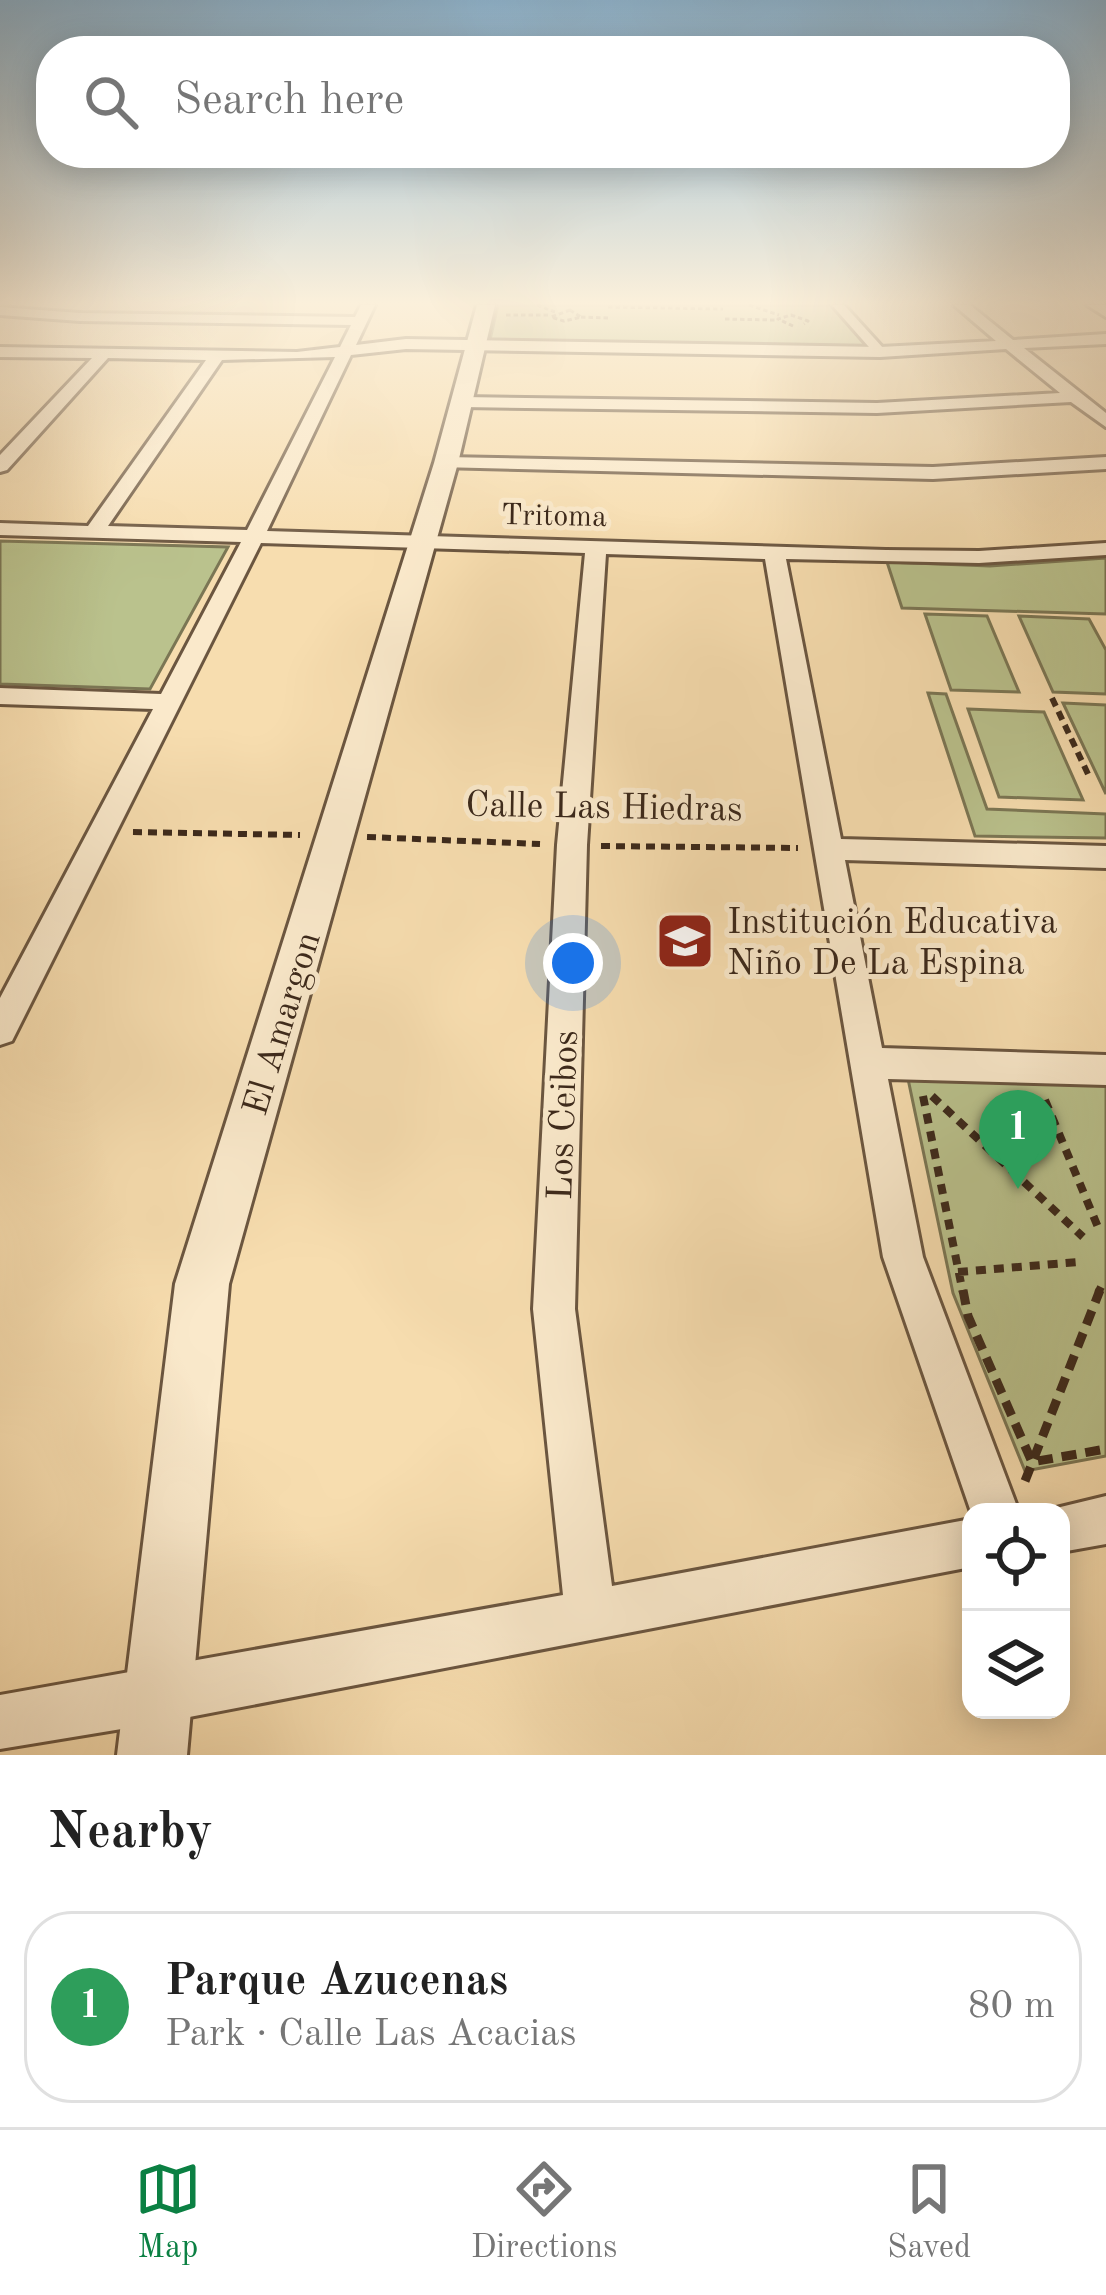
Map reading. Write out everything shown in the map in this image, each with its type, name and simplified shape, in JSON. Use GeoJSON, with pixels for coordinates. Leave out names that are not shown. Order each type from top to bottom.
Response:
{"type":"FeatureCollection","features":[{"type":"Feature","properties":{"kind":"street"},"geometry":{"type":"LineString","coordinates":[[0,466],[73,387]]}},
{"type":"Feature","properties":{"kind":"street"},"geometry":{"type":"LineString","coordinates":[[94,532],[195,387]]}},
{"type":"Feature","properties":{"kind":"street"},"geometry":{"type":"LineString","coordinates":[[0,1031],[328,387]]}},
{"type":"Feature","properties":{"kind":"street","name":"El Amargon"},"geometry":{"type":"LineString","coordinates":[[152,1755],[202,1284],[467,387]]}},
{"type":"Feature","properties":{"kind":"street"},"geometry":{"type":"LineString","coordinates":[[1061,387],[1106,422]]}},
{"type":"Feature","properties":{"kind":"street"},"geometry":{"type":"LineString","coordinates":[[463,402],[878,409],[1073,397]]}},
{"type":"Feature","properties":{"kind":"street"},"geometry":{"type":"LineString","coordinates":[[446,464],[933,473],[1106,463]]}},
{"type":"Feature","properties":{"kind":"street","name":"Tritoma"},"geometry":{"type":"LineString","coordinates":[[0,529],[979,557],[1106,549]]}},
{"type":"Feature","properties":{"kind":"street","name":"Los Ceibos"},"geometry":{"type":"LineString","coordinates":[[590,1612],[554,1309],[572,845],[596,546]]}},
{"type":"Feature","properties":{"kind":"street"},"geometry":{"type":"LineString","coordinates":[[774,551],[903,1257],[1007,1503]]}},
{"type":"Feature","properties":{"kind":"street"},"geometry":{"type":"LineString","coordinates":[[0,696],[168,702]]}},
{"type":"Feature","properties":{"kind":"street"},"geometry":{"type":"LineString","coordinates":[[832,849],[1106,857]]}},
{"type":"Feature","properties":{"kind":"street"},"geometry":{"type":"LineString","coordinates":[[871,1063],[1106,1070]]}},
{"type":"Feature","properties":{"kind":"street"},"geometry":{"type":"LineString","coordinates":[[1070,1526],[1106,1520]]}},
{"type":"Feature","properties":{"kind":"street"},"geometry":{"type":"LineString","coordinates":[[0,1722],[158,1697],[962,1545]]}},
{"type":"Feature","properties":{"kind":"path"},"geometry":{"type":"LineString","coordinates":[[1052,698],[1088,774]]}},
{"type":"Feature","properties":{"kind":"path","name":"Calle Las Hiedras"},"geometry":{"type":"LineString","coordinates":[[101,832],[832,849]]}},
{"type":"Feature","properties":{"kind":"path"},"geometry":{"type":"LineString","coordinates":[[921,1086],[968,1316],[1033,1462]]}},
{"type":"Feature","properties":{"kind":"path"},"geometry":{"type":"LineString","coordinates":[[921,1086],[941,1087]]}},
{"type":"Feature","properties":{"kind":"path"},"geometry":{"type":"LineString","coordinates":[[921,1086],[1083,1238]]}},
{"type":"Feature","properties":{"kind":"path"},"geometry":{"type":"LineString","coordinates":[[1063,1092],[1042,1091],[1100,1232]]}},
{"type":"Feature","properties":{"kind":"path"},"geometry":{"type":"LineString","coordinates":[[958,1272],[1079,1262]]}},
{"type":"Feature","properties":{"kind":"path"},"geometry":{"type":"LineString","coordinates":[[1008,1503],[1033,1462],[1101,1287]]}},
{"type":"Feature","properties":{"kind":"path"},"geometry":{"type":"LineString","coordinates":[[1033,1462],[1106,1449]]}},
{"type":"Feature","properties":{"kind":"green space"},"geometry":{"type":"Polygon","coordinates":[[[0,541],[228,547],[150,689],[0,684],[0,541]]]}},
{"type":"Feature","properties":{"kind":"green space"},"geometry":{"type":"Polygon","coordinates":[[[1106,558],[1106,614],[902,608],[887,562],[990,566],[1106,558]]]}},
{"type":"Feature","properties":{"kind":"green space"},"geometry":{"type":"Polygon","coordinates":[[[925,614],[987,616],[1019,692],[951,690],[925,614]]]}},
{"type":"Feature","properties":{"kind":"green space"},"geometry":{"type":"Polygon","coordinates":[[[1019,616],[1089,619],[1106,650],[1106,694],[1053,692],[1019,616]]]}},
{"type":"Feature","properties":{"kind":"green space"},"geometry":{"type":"Polygon","coordinates":[[[928,693],[946,694],[987,809],[1106,814],[1106,838],[975,836],[928,693]]]}},
{"type":"Feature","properties":{"kind":"green space"},"geometry":{"type":"Polygon","coordinates":[[[1063,703],[1106,705],[1106,794],[1063,703]]]}},
{"type":"Feature","properties":{"kind":"green space"},"geometry":{"type":"Polygon","coordinates":[[[968,709],[1044,712],[1083,800],[999,797],[968,709]]]}},
{"type":"Feature","properties":{"kind":"green space"},"geometry":{"type":"Polygon","coordinates":[[[907,1074],[1106,1085],[1106,1456],[1025,1471],[953,1293],[907,1074]]]}},
{"type":"Feature","properties":{"kind":"place","name":"Institución Educativa Niño De La Espina"},"geometry":{"type":"Point","coordinates":[685,941]}},
{"type":"Feature","properties":{"kind":"place","name":"Parque Azucenas"},"geometry":{"type":"Point","coordinates":[1018,1189]}}]}
